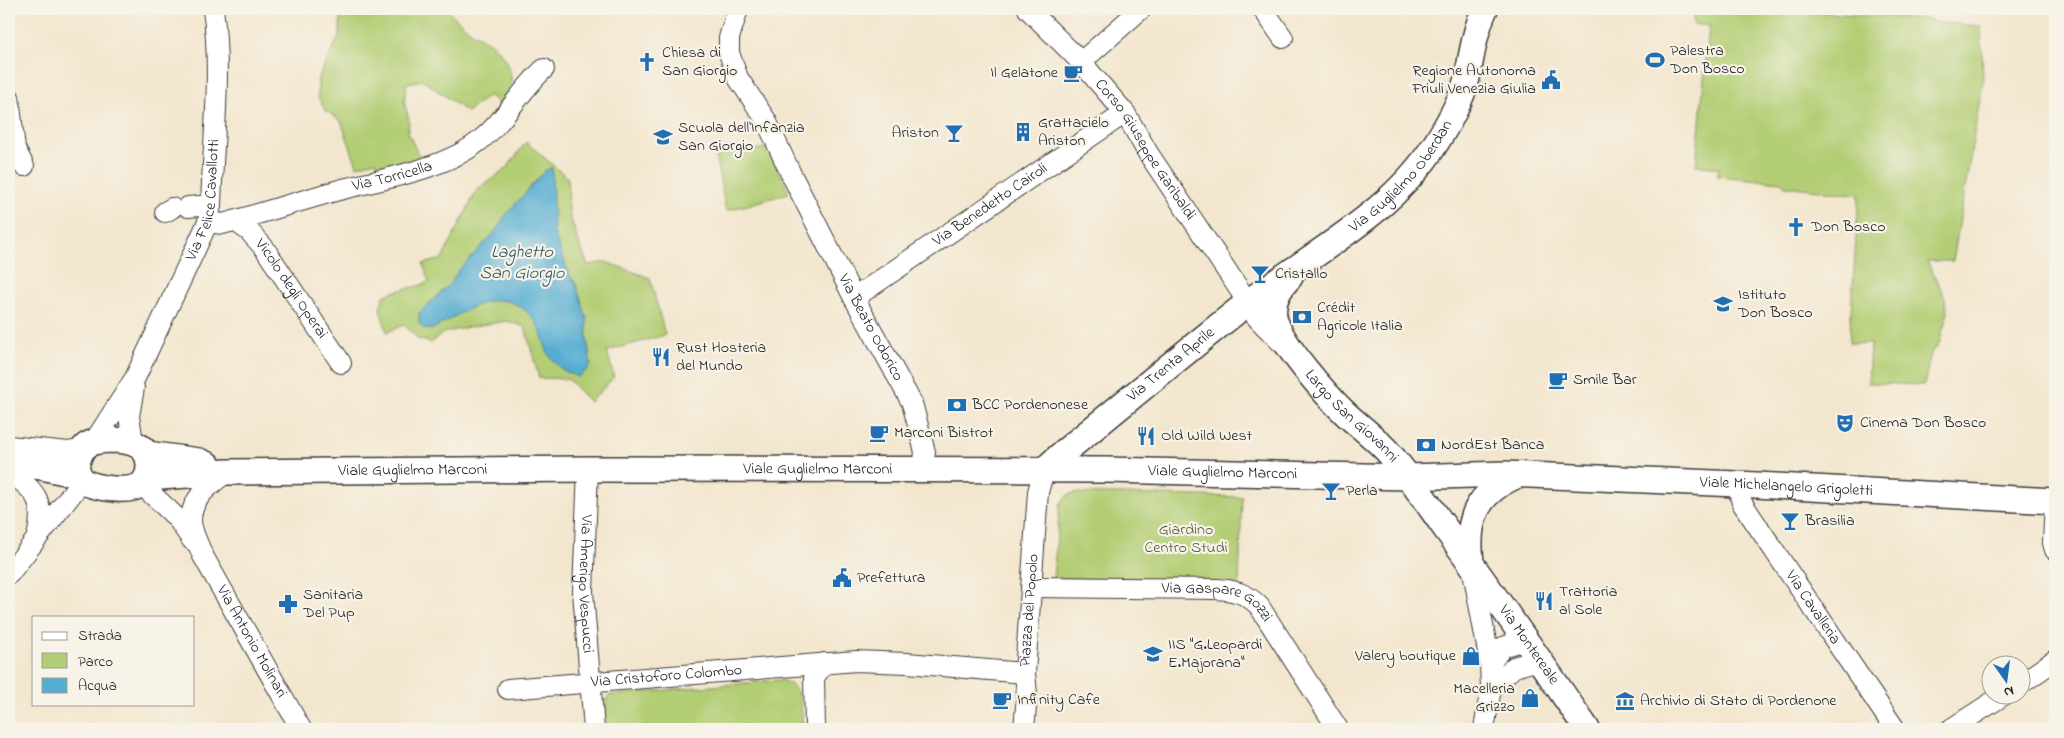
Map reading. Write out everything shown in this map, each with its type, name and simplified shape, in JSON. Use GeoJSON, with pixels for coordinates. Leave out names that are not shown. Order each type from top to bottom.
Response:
{"type":"FeatureCollection","features":[{"type":"Feature","properties":{"kind":"main road","name":"Via Guglielmo Oberdan"},"geometry":{"type":"LineString","coordinates":[[1302,264],[1385,201],[1402,186],[1426,158],[1450,119],[1465,85],[1477,14]]}},
{"type":"Feature","properties":{"kind":"main road","name":"Via Trenta Aprile"},"geometry":{"type":"LineString","coordinates":[[1044,470],[1246,304],[1302,264]]}},
{"type":"Feature","properties":{"kind":"main road","name":"Largo San Giovanni"},"geometry":{"type":"LineString","coordinates":[[1302,264],[1284,283],[1276,295],[1274,307],[1275,320],[1282,336],[1296,357],[1344,412],[1391,455],[1471,562]]}},
{"type":"Feature","properties":{"kind":"main road"},"geometry":{"type":"LineString","coordinates":[[80,478],[76,468],[77,461],[88,446],[114,440],[142,464],[199,462],[227,472]]}},
{"type":"Feature","properties":{"kind":"main road"},"geometry":{"type":"LineString","coordinates":[[9,463],[42,466],[80,478],[94,486],[109,488],[125,488],[142,464]]}},
{"type":"Feature","properties":{"kind":"main road","name":"Viale Guglielmo Marconi"},"geometry":{"type":"LineString","coordinates":[[227,472],[588,469],[1044,470],[1408,476]]}},
{"type":"Feature","properties":{"kind":"main road","name":"Largo San Giovanni"},"geometry":{"type":"LineString","coordinates":[[1408,476],[1518,475]]}},
{"type":"Feature","properties":{"kind":"main road"},"geometry":{"type":"LineString","coordinates":[[1471,562],[1468,540],[1472,519],[1478,506],[1489,492],[1506,480],[1518,475]]}},
{"type":"Feature","properties":{"kind":"main road","name":"Viale Michelangelo Grigoletti"},"geometry":{"type":"LineString","coordinates":[[1518,475],[1737,484],[2055,501]]}},
{"type":"Feature","properties":{"kind":"main road","name":"Via Montereale"},"geometry":{"type":"LineString","coordinates":[[1471,562],[1587,729]]}},
{"type":"Feature","properties":{"kind":"street","name":"Via Felice Cavallotti"},"geometry":{"type":"LineString","coordinates":[[88,446],[135,378],[209,213],[216,50],[213,9]]}},
{"type":"Feature","properties":{"kind":"street","name":"Via Beato Odorico"},"geometry":{"type":"LineString","coordinates":[[738,9],[729,38],[729,53],[738,78],[766,120],[854,298],[912,403],[924,452],[923,470]]}},
{"type":"Feature","properties":{"kind":"street","name":"Corso Giuseppe Garibaldi"},"geometry":{"type":"LineString","coordinates":[[1028,9],[1081,62],[1125,113],[1148,153],[1241,292],[1246,304]]}},
{"type":"Feature","properties":{"kind":"street"},"geometry":{"type":"LineString","coordinates":[[1081,62],[1141,9]]}},
{"type":"Feature","properties":{"kind":"street"},"geometry":{"type":"LineString","coordinates":[[1263,9],[1283,38]]}},
{"type":"Feature","properties":{"kind":"street","name":"Via Torricella"},"geometry":{"type":"LineString","coordinates":[[175,209],[209,213],[223,224],[434,165],[455,156],[477,143],[496,126],[533,79],[544,69]]}},
{"type":"Feature","properties":{"kind":"street"},"geometry":{"type":"LineString","coordinates":[[9,97],[16,155]]}},
{"type":"Feature","properties":{"kind":"street","name":"Via Benedetto Cairoli"},"geometry":{"type":"LineString","coordinates":[[854,298],[1125,113]]}},
{"type":"Feature","properties":{"kind":"street","name":"Vicolo degli Operai"},"geometry":{"type":"LineString","coordinates":[[235,221],[249,231],[265,250],[341,363]]}},
{"type":"Feature","properties":{"kind":"street","name":"Largo San Giovanni"},"geometry":{"type":"LineString","coordinates":[[1246,304],[1258,320],[1296,357]]}},
{"type":"Feature","properties":{"kind":"street","name":"Via Felice Cavallotti"},"geometry":{"type":"LineString","coordinates":[[135,378],[129,416],[142,464]]}},
{"type":"Feature","properties":{"kind":"street"},"geometry":{"type":"LineString","coordinates":[[9,446],[68,452],[88,446]]}},
{"type":"Feature","properties":{"kind":"street","name":"Via Antonio Molinari"},"geometry":{"type":"LineString","coordinates":[[142,464],[202,554],[301,729]]}},
{"type":"Feature","properties":{"kind":"street","name":"Via Amerigo Vespucci"},"geometry":{"type":"LineString","coordinates":[[588,469],[583,592],[594,729]]}},
{"type":"Feature","properties":{"kind":"street","name":"Piazza del Popolo"},"geometry":{"type":"LineString","coordinates":[[825,663],[856,661],[907,663],[1025,673],[1038,492],[1044,470]]}},
{"type":"Feature","properties":{"kind":"street"},"geometry":{"type":"LineString","coordinates":[[9,472],[36,494],[41,514],[37,537]]}},
{"type":"Feature","properties":{"kind":"street","name":"Via Antonio Molinari"},"geometry":{"type":"LineString","coordinates":[[202,554],[192,528],[193,508],[209,485],[227,472]]}},
{"type":"Feature","properties":{"kind":"street"},"geometry":{"type":"LineString","coordinates":[[9,574],[80,478]]}},
{"type":"Feature","properties":{"kind":"street","name":"Via Cavalleria"},"geometry":{"type":"LineString","coordinates":[[1737,484],[1742,503],[1895,729]]}},
{"type":"Feature","properties":{"kind":"street"},"geometry":{"type":"LineString","coordinates":[[2055,501],[2053,543],[2055,550]]}},
{"type":"Feature","properties":{"kind":"street"},"geometry":{"type":"LineString","coordinates":[[1471,562],[1490,663],[1490,688],[1484,729]]}},
{"type":"Feature","properties":{"kind":"street","name":"Via Gaspare Gozzi"},"geometry":{"type":"LineString","coordinates":[[1032,587],[1216,589],[1242,593],[1252,598],[1259,606],[1338,729]]}},
{"type":"Feature","properties":{"kind":"street"},"geometry":{"type":"LineString","coordinates":[[1490,663],[1503,647],[1525,640]]}},
{"type":"Feature","properties":{"kind":"street"},"geometry":{"type":"LineString","coordinates":[[1490,688],[1514,667],[1539,660]]}},
{"type":"Feature","properties":{"kind":"street"},"geometry":{"type":"LineString","coordinates":[[2032,676],[2055,660]]}},
{"type":"Feature","properties":{"kind":"street"},"geometry":{"type":"LineString","coordinates":[[815,729],[814,676],[825,663]]}},
{"type":"Feature","properties":{"kind":"street","name":"Via Cristoforo Colombo"},"geometry":{"type":"LineString","coordinates":[[508,689],[590,684],[825,663]]}},
{"type":"Feature","properties":{"kind":"street"},"geometry":{"type":"LineString","coordinates":[[1024,729],[1027,695],[1025,673]]}},
{"type":"Feature","properties":{"kind":"street"},"geometry":{"type":"LineString","coordinates":[[1951,729],[1987,706]]}},
{"type":"Feature","properties":{"kind":"green space"},"geometry":{"type":"Polygon","coordinates":[[[340,9],[446,9],[473,33],[494,47],[506,62],[511,80],[507,98],[502,107],[489,95],[467,112],[423,80],[407,83],[404,101],[409,120],[408,133],[423,164],[381,176],[376,161],[357,166],[341,121],[325,110],[318,97],[318,78],[340,35],[340,9]]]}},
{"type":"Feature","properties":{"kind":"green space"},"geometry":{"type":"Polygon","coordinates":[[[1694,9],[1803,9],[1839,14],[1930,19],[1933,22],[1981,26],[1983,81],[1953,261],[1927,261],[1944,295],[1948,312],[1939,344],[1931,353],[1924,385],[1868,383],[1870,344],[1849,343],[1859,195],[1785,186],[1781,182],[1717,176],[1719,168],[1696,165],[1709,26],[1693,24],[1694,9]]]}},
{"type":"Feature","properties":{"kind":"green space"},"geometry":{"type":"Polygon","coordinates":[[[526,142],[568,178],[569,212],[588,265],[606,262],[650,278],[665,335],[607,351],[614,377],[590,402],[568,379],[539,378],[525,327],[507,321],[468,327],[443,333],[431,343],[418,339],[404,325],[387,332],[380,309],[384,296],[395,291],[429,282],[423,264],[442,259],[477,190],[507,168],[526,142]]]}},
{"type":"Feature","properties":{"kind":"green space"},"geometry":{"type":"Polygon","coordinates":[[[768,148],[789,193],[726,211],[715,154],[768,148]]]}},
{"type":"Feature","properties":{"kind":"green space","name":"Giardino Centro Studi"},"geometry":{"type":"Polygon","coordinates":[[[1074,493],[1242,497],[1239,584],[1053,578],[1060,504],[1068,495],[1074,493]]]}},
{"type":"Feature","properties":{"kind":"green space"},"geometry":{"type":"Polygon","coordinates":[[[779,680],[787,682],[797,692],[800,699],[803,729],[607,729],[605,704],[608,696],[611,695],[779,680]]]}},
{"type":"Feature","properties":{"kind":"water","name":"Laghetto San Giorgio"},"geometry":{"type":"Polygon","coordinates":[[[552,167],[554,233],[569,274],[576,284],[587,319],[587,337],[591,366],[579,377],[564,370],[553,361],[538,326],[533,319],[521,308],[507,301],[499,300],[482,303],[431,330],[423,328],[419,324],[419,313],[451,283],[458,271],[494,233],[505,216],[541,175],[552,167]]]}},
{"type":"Feature","properties":{"kind":"place","name":"Palestra Don Bosco"},"geometry":{"type":"Point","coordinates":[1655,60]}},
{"type":"Feature","properties":{"kind":"place","name":"Chiesa di San Giorgio"},"geometry":{"type":"Point","coordinates":[647,62]}},
{"type":"Feature","properties":{"kind":"place","name":"Il Gelatone"},"geometry":{"type":"Point","coordinates":[1073,73]}},
{"type":"Feature","properties":{"kind":"place","name":"Regione Autonoma Friuli Venezia Giulia"},"geometry":{"type":"Point","coordinates":[1551,80]}},
{"type":"Feature","properties":{"kind":"place","name":"Grattacielo Ariston"},"geometry":{"type":"Point","coordinates":[1023,132]}},
{"type":"Feature","properties":{"kind":"place","name":"Ariston"},"geometry":{"type":"Point","coordinates":[954,133]}},
{"type":"Feature","properties":{"kind":"place","name":"Scuola dell'Infanzia San Giorgio"},"geometry":{"type":"Point","coordinates":[663,137]}},
{"type":"Feature","properties":{"kind":"place","name":"Don Bosco"},"geometry":{"type":"Point","coordinates":[1796,227]}},
{"type":"Feature","properties":{"kind":"place","name":"Cristallo"},"geometry":{"type":"Point","coordinates":[1260,274]}},
{"type":"Feature","properties":{"kind":"place","name":"Istituto Don Bosco"},"geometry":{"type":"Point","coordinates":[1723,304]}},
{"type":"Feature","properties":{"kind":"place","name":"Crédit Agricole Italia"},"geometry":{"type":"Point","coordinates":[1302,317]}},
{"type":"Feature","properties":{"kind":"place","name":"Rust Hosteria del Mundo"},"geometry":{"type":"Point","coordinates":[661,357]}},
{"type":"Feature","properties":{"kind":"place","name":"Smile Bar"},"geometry":{"type":"Point","coordinates":[1558,380]}},
{"type":"Feature","properties":{"kind":"place","name":"BCC Pordenonese"},"geometry":{"type":"Point","coordinates":[957,405]}},
{"type":"Feature","properties":{"kind":"place","name":"Cinema Don Bosco"},"geometry":{"type":"Point","coordinates":[1845,423]}},
{"type":"Feature","properties":{"kind":"place","name":"Marconi Bistrot"},"geometry":{"type":"Point","coordinates":[879,433]}},
{"type":"Feature","properties":{"kind":"place","name":"Old Wild West"},"geometry":{"type":"Point","coordinates":[1146,436]}},
{"type":"Feature","properties":{"kind":"place","name":"NordEst Banca"},"geometry":{"type":"Point","coordinates":[1426,445]}},
{"type":"Feature","properties":{"kind":"place","name":"Perla"},"geometry":{"type":"Point","coordinates":[1331,491]}},
{"type":"Feature","properties":{"kind":"place","name":"Brasilia"},"geometry":{"type":"Point","coordinates":[1790,521]}},
{"type":"Feature","properties":{"kind":"place","name":"Prefettura"},"geometry":{"type":"Point","coordinates":[842,578]}},
{"type":"Feature","properties":{"kind":"place","name":"Trattoria al Sole"},"geometry":{"type":"Point","coordinates":[1544,601]}},
{"type":"Feature","properties":{"kind":"place","name":"Sanitaria Del Pup"},"geometry":{"type":"Point","coordinates":[288,604]}},
{"type":"Feature","properties":{"kind":"place","name":"IIS \"G.Leopardi E.Majorana\""},"geometry":{"type":"Point","coordinates":[1153,654]}},
{"type":"Feature","properties":{"kind":"place","name":"Valery boutique"},"geometry":{"type":"Point","coordinates":[1471,656]}},
{"type":"Feature","properties":{"kind":"place","name":"Macelleria Grizzo"},"geometry":{"type":"Point","coordinates":[1530,698]}},
{"type":"Feature","properties":{"kind":"place","name":"Infinity Cafe"},"geometry":{"type":"Point","coordinates":[1002,700]}},
{"type":"Feature","properties":{"kind":"place","name":"Archivio di Stato di Pordenone"},"geometry":{"type":"Point","coordinates":[1625,701]}}]}
